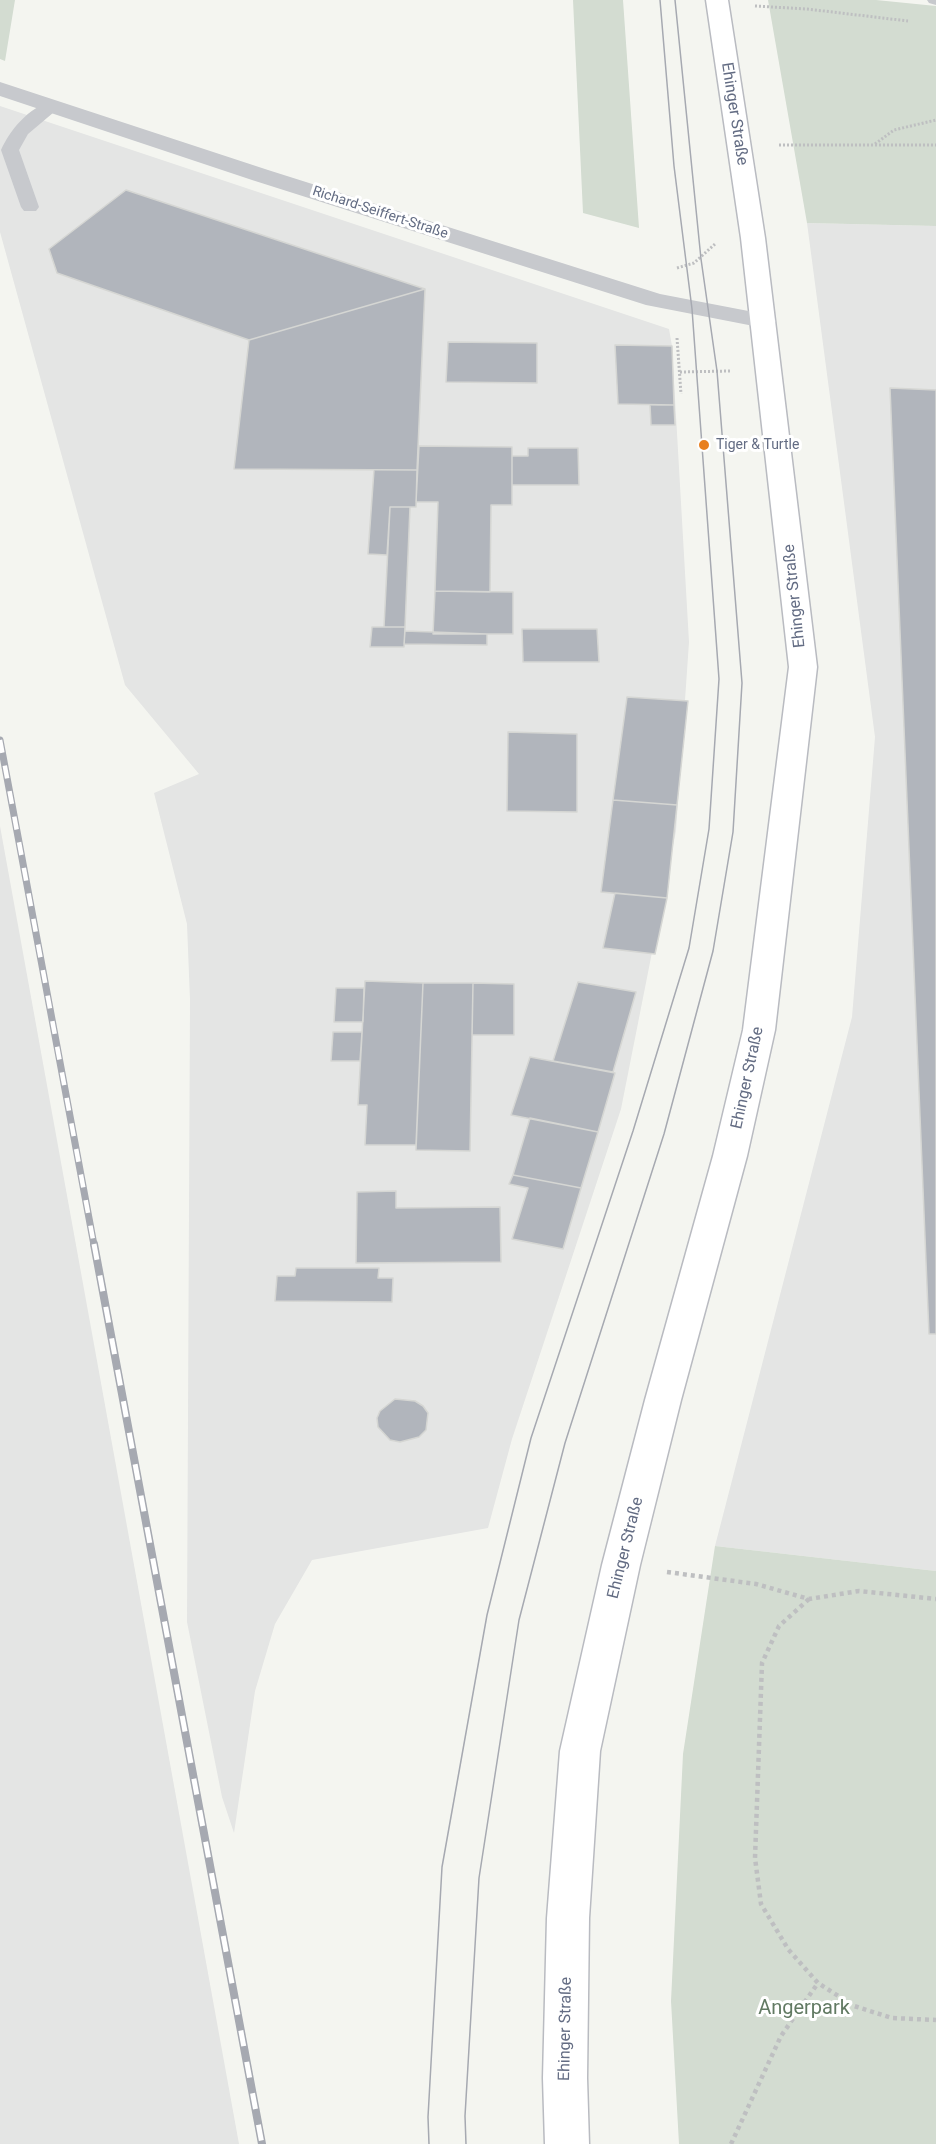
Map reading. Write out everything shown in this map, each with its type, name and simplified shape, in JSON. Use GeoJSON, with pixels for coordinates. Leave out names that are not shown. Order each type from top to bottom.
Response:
{"type":"FeatureCollection","features":[{"type":"Feature","properties":{"kind":"street","name":"Ehinger Straße"},"geometry":{"type":"LineString","coordinates":[[567,2144],[565,2078],[568,1918],[580,1752],[621,1566],[663,1400],[730,1156],[759,1030],[803,668],[764,321],[717,3]]}},
{"type":"Feature","properties":{"kind":"street","name":"Richard-Seiffert-Straße"},"geometry":{"type":"LineString","coordinates":[[0,89],[655,300],[764,321]]}},
{"type":"Feature","properties":{"kind":"lane"},"geometry":{"type":"LineString","coordinates":[[30,207],[10,150],[16,136],[27,122],[51,107]]}},
{"type":"Feature","properties":{"kind":"path"},"geometry":{"type":"LineString","coordinates":[[717,3],[778,6],[913,22]]}},
{"type":"Feature","properties":{"kind":"path"},"geometry":{"type":"LineString","coordinates":[[874,145],[894,130],[936,120]]}},
{"type":"Feature","properties":{"kind":"path"},"geometry":{"type":"LineString","coordinates":[[739,145],[936,145]]}},
{"type":"Feature","properties":{"kind":"path"},"geometry":{"type":"LineString","coordinates":[[655,300],[677,327],[681,394]]}},
{"type":"Feature","properties":{"kind":"path"},"geometry":{"type":"LineString","coordinates":[[680,372],[770,371]]}},
{"type":"Feature","properties":{"kind":"path"},"geometry":{"type":"LineString","coordinates":[[621,1566],[756,1584],[809,1599],[859,1591],[936,1599]]}},
{"type":"Feature","properties":{"kind":"path"},"geometry":{"type":"LineString","coordinates":[[809,1599],[779,1626],[762,1663],[755,1858],[761,1904],[788,1949],[818,1983],[854,2006],[892,2018],[936,2020]]}},
{"type":"Feature","properties":{"kind":"path"},"geometry":{"type":"LineString","coordinates":[[731,2144],[781,2036],[818,1983]]}},
{"type":"Feature","properties":{"kind":"shaded area"},"geometry":{"type":"Polygon","coordinates":[[[0,106],[669,329],[672,346],[689,642],[676,831],[621,1109],[512,1439],[488,1528],[312,1560],[275,1624],[255,1691],[234,1833],[222,1797],[187,1622],[190,1000],[187,924],[154,793],[199,774],[125,685],[0,232],[0,106]]]}},
{"type":"Feature","properties":{"kind":"shaded area"},"geometry":{"type":"Polygon","coordinates":[[[807,223],[936,226],[936,1571],[715,1546],[852,1017],[875,737],[807,223]]]}},
{"type":"Feature","properties":{"kind":"shaded area"},"geometry":{"type":"Polygon","coordinates":[[[0,826],[72,1223],[239,2144],[0,2144],[0,826]]]}},
{"type":"Feature","properties":{"kind":"green space"},"geometry":{"type":"Polygon","coordinates":[[[0,0],[15,0],[5,61],[0,59],[0,0]]]}},
{"type":"Feature","properties":{"kind":"green space"},"geometry":{"type":"Polygon","coordinates":[[[573,0],[623,0],[639,228],[583,213],[573,0]]]}},
{"type":"Feature","properties":{"kind":"green space"},"geometry":{"type":"Polygon","coordinates":[[[768,0],[876,0],[936,6],[936,226],[807,223],[768,0]]]}},
{"type":"Feature","properties":{"kind":"green space","name":"Angerpark"},"geometry":{"type":"Polygon","coordinates":[[[715,1546],[936,1571],[936,2144],[679,2144],[671,2001],[683,1754],[715,1546]]]}},
{"type":"Feature","properties":{"kind":"building"},"geometry":{"type":"Polygon","coordinates":[[[126,190],[425,289],[249,340],[57,273],[49,249],[126,190]]]}},
{"type":"Feature","properties":{"kind":"building"},"geometry":{"type":"Polygon","coordinates":[[[425,289],[417,470],[234,469],[249,340],[425,289]]]}},
{"type":"Feature","properties":{"kind":"building"},"geometry":{"type":"Polygon","coordinates":[[[448,342],[537,343],[537,383],[446,382],[448,342]]]}},
{"type":"Feature","properties":{"kind":"building"},"geometry":{"type":"Polygon","coordinates":[[[615,345],[672,346],[674,405],[618,404],[615,345]]]}},
{"type":"Feature","properties":{"kind":"building"},"geometry":{"type":"Polygon","coordinates":[[[890,388],[936,390],[936,1334],[929,1334],[890,388]]]}},
{"type":"Feature","properties":{"kind":"building"},"geometry":{"type":"Polygon","coordinates":[[[650,405],[674,405],[675,425],[651,425],[650,405]]]}},
{"type":"Feature","properties":{"kind":"building"},"geometry":{"type":"Polygon","coordinates":[[[419,446],[512,447],[512,505],[491,505],[490,592],[435,591],[438,502],[416,502],[419,446]]]}},
{"type":"Feature","properties":{"kind":"building"},"geometry":{"type":"Polygon","coordinates":[[[528,448],[578,448],[579,485],[512,485],[512,456],[528,456],[528,448]]]}},
{"type":"Feature","properties":{"kind":"building"},"geometry":{"type":"Polygon","coordinates":[[[374,470],[417,470],[416,507],[390,507],[387,555],[368,554],[374,470]]]}},
{"type":"Feature","properties":{"kind":"building"},"geometry":{"type":"Polygon","coordinates":[[[390,507],[410,507],[405,627],[384,627],[390,507]]]}},
{"type":"Feature","properties":{"kind":"building"},"geometry":{"type":"Polygon","coordinates":[[[435,591],[513,592],[513,634],[433,634],[435,591]]]}},
{"type":"Feature","properties":{"kind":"building"},"geometry":{"type":"Polygon","coordinates":[[[372,627],[405,627],[404,647],[370,647],[372,627]]]}},
{"type":"Feature","properties":{"kind":"building"},"geometry":{"type":"Polygon","coordinates":[[[522,629],[597,629],[599,662],[523,662],[522,629]]]}},
{"type":"Feature","properties":{"kind":"building"},"geometry":{"type":"Polygon","coordinates":[[[405,631],[487,634],[487,645],[404,644],[405,631]]]}},
{"type":"Feature","properties":{"kind":"building"},"geometry":{"type":"Polygon","coordinates":[[[627,697],[688,701],[677,805],[613,800],[627,697]]]}},
{"type":"Feature","properties":{"kind":"building"},"geometry":{"type":"Polygon","coordinates":[[[508,732],[577,734],[577,812],[507,811],[508,732]]]}},
{"type":"Feature","properties":{"kind":"building"},"geometry":{"type":"Polygon","coordinates":[[[613,800],[677,805],[667,898],[601,892],[613,800]]]}},
{"type":"Feature","properties":{"kind":"building"},"geometry":{"type":"Polygon","coordinates":[[[615,893],[667,898],[655,954],[603,948],[615,893]]]}},
{"type":"Feature","properties":{"kind":"building"},"geometry":{"type":"Polygon","coordinates":[[[365,981],[423,983],[416,1145],[365,1145],[367,1105],[358,1105],[365,981]]]}},
{"type":"Feature","properties":{"kind":"building"},"geometry":{"type":"Polygon","coordinates":[[[578,982],[636,992],[613,1072],[553,1061],[578,982]]]}},
{"type":"Feature","properties":{"kind":"building"},"geometry":{"type":"Polygon","coordinates":[[[423,983],[473,983],[470,1151],[416,1150],[423,983]]]}},
{"type":"Feature","properties":{"kind":"building"},"geometry":{"type":"Polygon","coordinates":[[[473,983],[514,984],[514,1035],[472,1035],[473,983]]]}},
{"type":"Feature","properties":{"kind":"building"},"geometry":{"type":"Polygon","coordinates":[[[336,988],[364,988],[363,1022],[334,1022],[336,988]]]}},
{"type":"Feature","properties":{"kind":"building"},"geometry":{"type":"Polygon","coordinates":[[[333,1032],[362,1032],[360,1061],[331,1061],[333,1032]]]}},
{"type":"Feature","properties":{"kind":"building"},"geometry":{"type":"Polygon","coordinates":[[[530,1057],[615,1073],[598,1132],[511,1115],[530,1057]]]}},
{"type":"Feature","properties":{"kind":"building"},"geometry":{"type":"Polygon","coordinates":[[[530,1118],[598,1132],[581,1188],[513,1175],[530,1118]]]}},
{"type":"Feature","properties":{"kind":"building"},"geometry":{"type":"Polygon","coordinates":[[[513,1175],[581,1188],[563,1249],[512,1239],[528,1188],[509,1184],[513,1175]]]}},
{"type":"Feature","properties":{"kind":"building"},"geometry":{"type":"Polygon","coordinates":[[[396,1191],[396,1208],[500,1207],[501,1262],[356,1263],[357,1192],[396,1191]]]}},
{"type":"Feature","properties":{"kind":"building"},"geometry":{"type":"Polygon","coordinates":[[[296,1268],[379,1268],[378,1278],[393,1278],[392,1302],[275,1301],[277,1276],[295,1276],[296,1268]]]}},
{"type":"Feature","properties":{"kind":"building"},"geometry":{"type":"Polygon","coordinates":[[[395,1399],[415,1401],[428,1413],[426,1430],[419,1437],[400,1442],[390,1440],[378,1427],[377,1418],[380,1411],[395,1399]]]}},
{"type":"Feature","properties":{"kind":"tram line"},"geometry":{"type":"LineString","coordinates":[[429,2144],[428,2117],[442,1867],[487,1615],[531,1438],[633,1131],[689,948],[709,829],[719,679],[692,309],[674,166],[660,0]]}},
{"type":"Feature","properties":{"kind":"tram line"},"geometry":{"type":"LineString","coordinates":[[466,2144],[465,2116],[479,1878],[519,1620],[565,1443],[664,1134],[713,951],[733,832],[742,683],[717,371],[701,259],[675,0]]}},
{"type":"Feature","properties":{"kind":"railway"},"geometry":{"type":"LineString","coordinates":[[0,740],[94,1245]]}},
{"type":"Feature","properties":{"kind":"railway"},"geometry":{"type":"LineString","coordinates":[[94,1244],[262,2144]]}},
{"type":"Feature","properties":{"kind":"place","name":"Tiger & Turtle"},"geometry":{"type":"Point","coordinates":[704,445]}}]}
